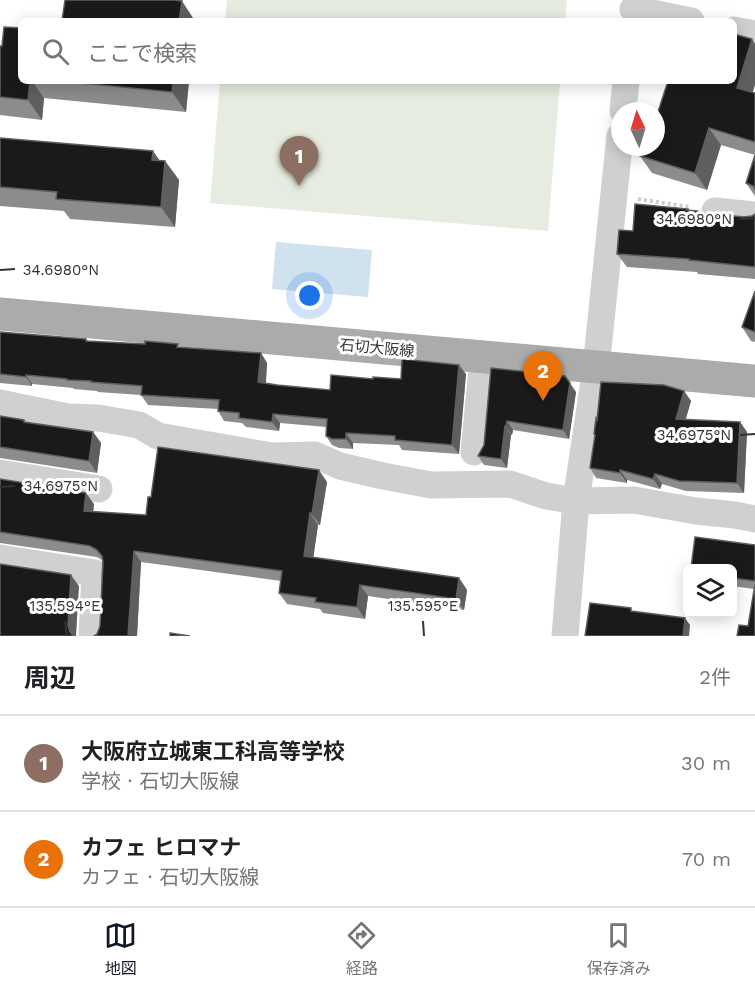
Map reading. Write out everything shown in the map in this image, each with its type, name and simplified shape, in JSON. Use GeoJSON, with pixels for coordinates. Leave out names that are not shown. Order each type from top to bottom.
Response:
{"type":"FeatureCollection","features":[{"type":"Feature","properties":{"kind":"main road","name":"石切大阪線"},"geometry":{"type":"LineString","coordinates":[[0,314],[755,381]]}},
{"type":"Feature","properties":{"kind":"street"},"geometry":{"type":"LineString","coordinates":[[633,10],[675,18]]}},
{"type":"Feature","properties":{"kind":"street"},"geometry":{"type":"LineString","coordinates":[[737,31],[755,34]]}},
{"type":"Feature","properties":{"kind":"street"},"geometry":{"type":"LineString","coordinates":[[624,102],[626,84]]}},
{"type":"Feature","properties":{"kind":"street"},"geometry":{"type":"LineString","coordinates":[[565,636],[576,501],[596,368],[618,156]]}},
{"type":"Feature","properties":{"kind":"street"},"geometry":{"type":"LineString","coordinates":[[715,211],[755,215]]}},
{"type":"Feature","properties":{"kind":"street"},"geometry":{"type":"LineString","coordinates":[[474,452],[483,358]]}},
{"type":"Feature","properties":{"kind":"street"},"geometry":{"type":"LineString","coordinates":[[0,403],[68,417],[98,418],[139,425],[158,436],[272,456],[315,455],[340,466],[431,485],[510,484],[546,496],[576,501],[634,500],[755,519]]}},
{"type":"Feature","properties":{"kind":"street"},"geometry":{"type":"LineString","coordinates":[[0,473],[99,489]]}},
{"type":"Feature","properties":{"kind":"street"},"geometry":{"type":"LineString","coordinates":[[0,558],[95,573],[92,636]]}},
{"type":"Feature","properties":{"kind":"path"},"geometry":{"type":"LineString","coordinates":[[614,195],[715,211]]}},
{"type":"Feature","properties":{"kind":"shaded area"},"geometry":{"type":"Polygon","coordinates":[[[227,0],[567,0],[565,18],[225,18],[227,0]]]}},
{"type":"Feature","properties":{"kind":"shaded area"},"geometry":{"type":"Polygon","coordinates":[[[220,84],[560,84],[548,231],[210,203],[220,84]]]}},
{"type":"Feature","properties":{"kind":"water"},"geometry":{"type":"Polygon","coordinates":[[[276,242],[372,250],[368,297],[272,289],[276,242]]]}},
{"type":"Feature","properties":{"kind":"building"},"geometry":{"type":"Polygon","coordinates":[[[65,0],[182,1],[179,18],[62,18],[65,0]]]}},
{"type":"Feature","properties":{"kind":"building"},"geometry":{"type":"Polygon","coordinates":[[[4,27],[18,28],[18,84],[30,84],[28,100],[0,97],[0,46],[2,46],[4,27]]]}},
{"type":"Feature","properties":{"kind":"building"},"geometry":{"type":"Polygon","coordinates":[[[737,35],[752,39],[737,88],[755,93],[755,142],[709,128],[695,173],[640,156],[665,156],[665,102],[661,102],[667,84],[737,84],[737,35]]]}},
{"type":"Feature","properties":{"kind":"building"},"geometry":{"type":"Polygon","coordinates":[[[91,84],[173,84],[172,92],[91,84]]]}},
{"type":"Feature","properties":{"kind":"building"},"geometry":{"type":"Polygon","coordinates":[[[0,138],[153,151],[152,160],[165,161],[161,207],[56,199],[57,192],[0,187],[0,138]]]}},
{"type":"Feature","properties":{"kind":"building"},"geometry":{"type":"Polygon","coordinates":[[[755,155],[755,189],[746,183],[755,155]]]}},
{"type":"Feature","properties":{"kind":"building"},"geometry":{"type":"Polygon","coordinates":[[[635,204],[744,217],[755,214],[755,267],[617,254],[619,230],[633,231],[635,204]]]}},
{"type":"Feature","properties":{"kind":"building"},"geometry":{"type":"Polygon","coordinates":[[[755,291],[755,332],[742,327],[755,291]]]}},
{"type":"Feature","properties":{"kind":"building"},"geometry":{"type":"Polygon","coordinates":[[[0,332],[86,339],[86,341],[145,344],[145,341],[178,344],[177,347],[261,353],[258,382],[330,390],[331,375],[401,379],[402,359],[459,365],[452,445],[395,440],[395,436],[346,433],[346,439],[332,439],[326,436],[327,419],[273,414],[272,422],[239,418],[239,413],[218,411],[219,400],[141,395],[142,386],[0,374],[0,332]]]}},
{"type":"Feature","properties":{"kind":"building"},"geometry":{"type":"Polygon","coordinates":[[[491,368],[565,376],[570,383],[563,430],[507,421],[501,459],[478,456],[484,445],[491,368]]]}},
{"type":"Feature","properties":{"kind":"building"},"geometry":{"type":"Polygon","coordinates":[[[601,382],[664,385],[684,391],[676,419],[740,422],[737,483],[679,481],[655,474],[653,479],[620,470],[620,473],[590,468],[601,382]]]}},
{"type":"Feature","properties":{"kind":"building"},"geometry":{"type":"Polygon","coordinates":[[[0,416],[24,420],[24,422],[93,432],[89,461],[0,447],[0,416]]]}},
{"type":"Feature","properties":{"kind":"building"},"geometry":{"type":"Polygon","coordinates":[[[158,447],[319,470],[304,556],[459,578],[456,599],[360,585],[357,607],[315,602],[316,598],[279,593],[282,571],[134,551],[128,636],[94,636],[100,626],[102,556],[90,546],[0,532],[0,479],[86,493],[84,511],[146,515],[158,447]]]}},
{"type":"Feature","properties":{"kind":"building"},"geometry":{"type":"Polygon","coordinates":[[[695,537],[755,545],[755,581],[737,579],[737,564],[692,564],[695,537]]]}},
{"type":"Feature","properties":{"kind":"building"},"geometry":{"type":"Polygon","coordinates":[[[0,564],[71,575],[68,625],[74,636],[0,636],[0,564]]]}},
{"type":"Feature","properties":{"kind":"building"},"geometry":{"type":"Polygon","coordinates":[[[755,584],[755,636],[737,636],[739,625],[748,626],[755,584]]]}},
{"type":"Feature","properties":{"kind":"building"},"geometry":{"type":"Polygon","coordinates":[[[590,603],[685,618],[683,636],[585,636],[590,603]]]}},
{"type":"Feature","properties":{"kind":"building"},"geometry":{"type":"Polygon","coordinates":[[[170,633],[190,636],[170,636],[170,633]]]}},
{"type":"Feature","properties":{"kind":"place","name":"大阪府立城東工科高等学校"},"geometry":{"type":"Point","coordinates":[299,186]}},
{"type":"Feature","properties":{"kind":"place","name":"カフェ ヒロマナ"},"geometry":{"type":"Point","coordinates":[543,401]}}]}
